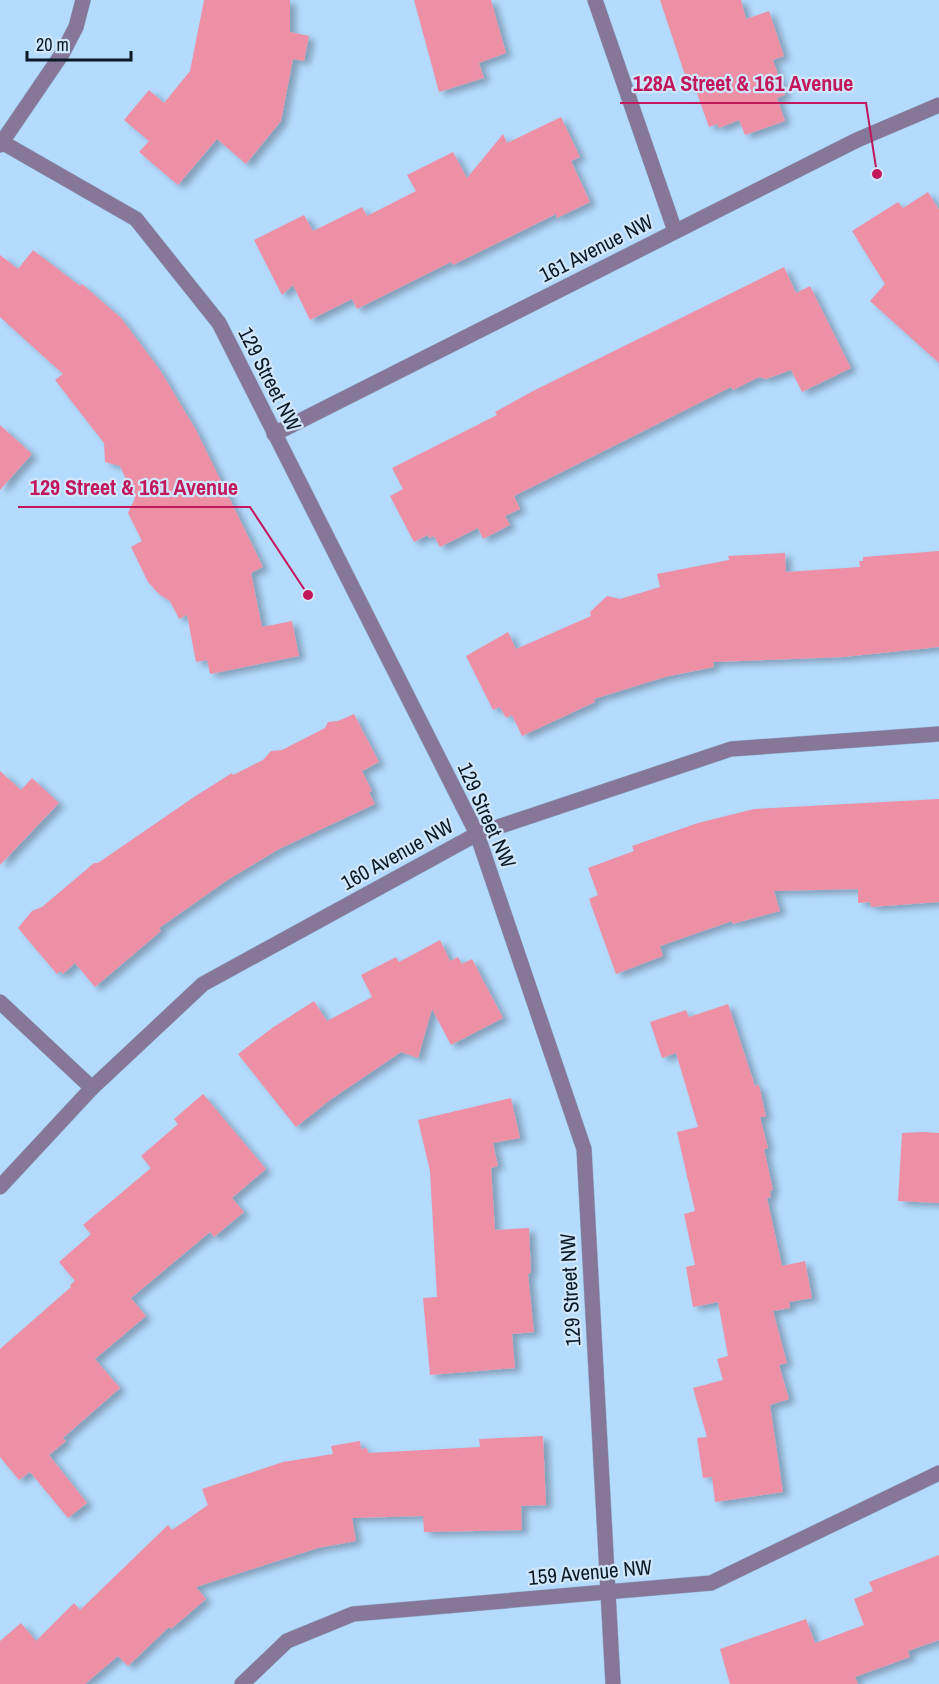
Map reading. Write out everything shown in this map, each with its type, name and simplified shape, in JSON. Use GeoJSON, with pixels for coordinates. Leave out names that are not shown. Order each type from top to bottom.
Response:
{"type":"FeatureCollection","features":[{"type":"Feature","properties":{"kind":"street"},"geometry":{"type":"LineString","coordinates":[[1,143],[62,54],[76,27],[83,0]]}},
{"type":"Feature","properties":{"kind":"street"},"geometry":{"type":"LineString","coordinates":[[595,0],[675,231]]}},
{"type":"Feature","properties":{"kind":"street","name":"161 Avenue NW"},"geometry":{"type":"LineString","coordinates":[[274,434],[857,140],[939,105]]}},
{"type":"Feature","properties":{"kind":"street","name":"129 Street NW"},"geometry":{"type":"LineString","coordinates":[[1,143],[136,219],[219,323],[477,834],[584,1149],[613,1684]]}},
{"type":"Feature","properties":{"kind":"street","name":"160 Avenue NW"},"geometry":{"type":"LineString","coordinates":[[0,1187],[92,1088],[203,984],[477,834],[731,749],[939,734]]}},
{"type":"Feature","properties":{"kind":"street"},"geometry":{"type":"LineString","coordinates":[[0,1002],[92,1088]]}},
{"type":"Feature","properties":{"kind":"street","name":"159 Avenue NW"},"geometry":{"type":"LineString","coordinates":[[242,1684],[287,1641],[353,1614],[711,1583],[939,1473]]}},
{"type":"Feature","properties":{"kind":"building"},"geometry":{"type":"Polygon","coordinates":[[[204,0],[290,0],[290,32],[309,36],[304,61],[293,59],[281,121],[246,164],[217,139],[178,185],[139,152],[149,141],[124,120],[149,90],[164,103],[190,71],[204,0]]]}},
{"type":"Feature","properties":{"kind":"building"},"geometry":{"type":"Polygon","coordinates":[[[414,0],[491,0],[506,53],[479,63],[484,78],[439,92],[414,0]]]}},
{"type":"Feature","properties":{"kind":"building"},"geometry":{"type":"Polygon","coordinates":[[[660,0],[741,0],[746,19],[769,11],[784,56],[773,60],[785,95],[777,98],[785,121],[745,135],[739,120],[719,128],[717,124],[709,127],[694,85],[689,87],[660,0]]]}},
{"type":"Feature","properties":{"kind":"building"},"geometry":{"type":"Polygon","coordinates":[[[561,117],[580,157],[571,161],[590,202],[557,218],[556,214],[453,265],[451,262],[357,309],[352,299],[310,320],[293,285],[282,295],[254,240],[304,215],[313,231],[362,207],[367,216],[416,191],[407,175],[453,152],[467,178],[503,134],[507,143],[561,117]]]}},
{"type":"Feature","properties":{"kind":"building"},"geometry":{"type":"Polygon","coordinates":[[[928,192],[939,210],[939,363],[870,301],[885,284],[852,231],[898,202],[903,208],[928,192]]]}},
{"type":"Feature","properties":{"kind":"building"},"geometry":{"type":"Polygon","coordinates":[[[33,250],[80,286],[82,284],[121,318],[160,370],[196,430],[263,567],[251,573],[262,627],[292,621],[299,656],[210,674],[207,660],[196,662],[187,615],[179,619],[170,601],[160,595],[148,582],[131,547],[142,541],[128,513],[135,498],[120,466],[105,462],[104,443],[55,380],[63,374],[0,317],[0,255],[18,269],[33,250]]]}},
{"type":"Feature","properties":{"kind":"building"},"geometry":{"type":"Polygon","coordinates":[[[784,267],[796,293],[810,286],[851,368],[802,392],[791,370],[766,379],[759,377],[733,390],[731,387],[514,496],[520,509],[505,516],[510,525],[483,539],[478,528],[440,547],[434,536],[429,538],[428,535],[414,542],[390,496],[403,489],[392,468],[497,415],[495,412],[533,391],[784,267]]]}},
{"type":"Feature","properties":{"kind":"building"},"geometry":{"type":"Polygon","coordinates":[[[0,425],[32,454],[0,490],[0,425]]]}},
{"type":"Feature","properties":{"kind":"building"},"geometry":{"type":"Polygon","coordinates":[[[939,551],[939,647],[843,657],[713,662],[714,667],[665,677],[594,699],[595,702],[522,736],[512,715],[506,718],[500,707],[493,710],[466,656],[508,632],[516,649],[591,616],[590,612],[607,596],[620,599],[660,587],[657,574],[729,560],[728,556],[785,553],[786,572],[860,567],[859,561],[863,561],[863,557],[939,551]]]}},
{"type":"Feature","properties":{"kind":"building"},"geometry":{"type":"Polygon","coordinates":[[[354,714],[379,762],[362,771],[372,791],[369,792],[375,804],[279,849],[229,879],[159,928],[161,931],[95,987],[75,963],[63,974],[60,971],[57,974],[18,928],[32,911],[42,907],[94,863],[98,863],[194,797],[232,773],[233,775],[263,760],[271,751],[282,750],[325,728],[328,722],[338,721],[354,714]]]}},
{"type":"Feature","properties":{"kind":"building"},"geometry":{"type":"Polygon","coordinates":[[[0,771],[21,790],[32,778],[59,803],[0,865],[0,771]]]}},
{"type":"Feature","properties":{"kind":"building"},"geometry":{"type":"Polygon","coordinates":[[[939,799],[939,902],[871,907],[870,902],[858,903],[858,889],[774,891],[780,911],[732,924],[732,921],[660,946],[663,956],[616,974],[589,899],[598,895],[588,868],[634,851],[632,846],[698,823],[754,809],[939,799]]]}},
{"type":"Feature","properties":{"kind":"building"},"geometry":{"type":"Polygon","coordinates":[[[440,940],[450,961],[458,957],[462,964],[472,959],[503,1018],[451,1045],[432,1009],[418,1058],[401,1052],[330,1100],[296,1127],[238,1054],[272,1028],[314,1001],[327,1021],[372,997],[361,975],[396,957],[399,962],[440,940]]]}},
{"type":"Feature","properties":{"kind":"building"},"geometry":{"type":"Polygon","coordinates":[[[728,1004],[755,1086],[759,1085],[766,1117],[760,1117],[768,1148],[764,1149],[773,1190],[770,1191],[771,1197],[767,1198],[782,1266],[805,1261],[812,1298],[789,1302],[790,1308],[773,1311],[787,1363],[779,1365],[789,1399],[770,1405],[783,1492],[715,1502],[712,1477],[703,1478],[697,1438],[707,1437],[693,1388],[723,1380],[717,1359],[728,1356],[718,1302],[693,1307],[686,1267],[695,1265],[684,1214],[695,1211],[677,1132],[698,1127],[676,1053],[662,1058],[650,1022],[686,1010],[689,1017],[728,1004]]]}},
{"type":"Feature","properties":{"kind":"building"},"geometry":{"type":"Polygon","coordinates":[[[203,1094],[266,1169],[232,1198],[244,1212],[214,1237],[210,1232],[131,1298],[146,1316],[95,1359],[120,1388],[63,1438],[66,1441],[49,1455],[87,1503],[68,1518],[30,1472],[19,1480],[0,1457],[0,1349],[71,1287],[70,1285],[75,1281],[59,1262],[91,1234],[83,1225],[151,1168],[141,1156],[178,1124],[174,1119],[203,1094]]]}},
{"type":"Feature","properties":{"kind":"building"},"geometry":{"type":"Polygon","coordinates":[[[511,1098],[520,1138],[493,1143],[498,1166],[491,1168],[495,1230],[529,1228],[531,1273],[528,1274],[534,1332],[512,1334],[515,1368],[430,1375],[423,1298],[437,1297],[430,1171],[418,1120],[511,1098]]]}},
{"type":"Feature","properties":{"kind":"building"},"geometry":{"type":"Polygon","coordinates":[[[902,1133],[939,1133],[939,1203],[898,1201],[902,1133]]]}},
{"type":"Feature","properties":{"kind":"building"},"geometry":{"type":"Polygon","coordinates":[[[543,1436],[546,1505],[521,1506],[522,1530],[424,1532],[423,1516],[352,1518],[356,1541],[318,1548],[196,1587],[206,1599],[171,1629],[169,1627],[128,1666],[118,1656],[85,1684],[0,1684],[0,1641],[21,1623],[36,1641],[74,1603],[80,1610],[168,1525],[172,1530],[208,1505],[202,1489],[283,1462],[333,1454],[331,1446],[360,1441],[361,1449],[367,1448],[368,1453],[480,1447],[479,1439],[543,1436]]]}},
{"type":"Feature","properties":{"kind":"building"},"geometry":{"type":"Polygon","coordinates":[[[939,1555],[939,1640],[908,1651],[910,1657],[855,1677],[858,1684],[730,1684],[720,1649],[806,1619],[815,1643],[864,1625],[854,1599],[873,1591],[869,1582],[939,1555]]]}},
{"type":"Feature","properties":{"kind":"place","name":"128A Street & 161 Avenue"},"geometry":{"type":"Point","coordinates":[877,174]}},
{"type":"Feature","properties":{"kind":"place","name":"129 Street & 161 Avenue"},"geometry":{"type":"Point","coordinates":[308,595]}}]}
